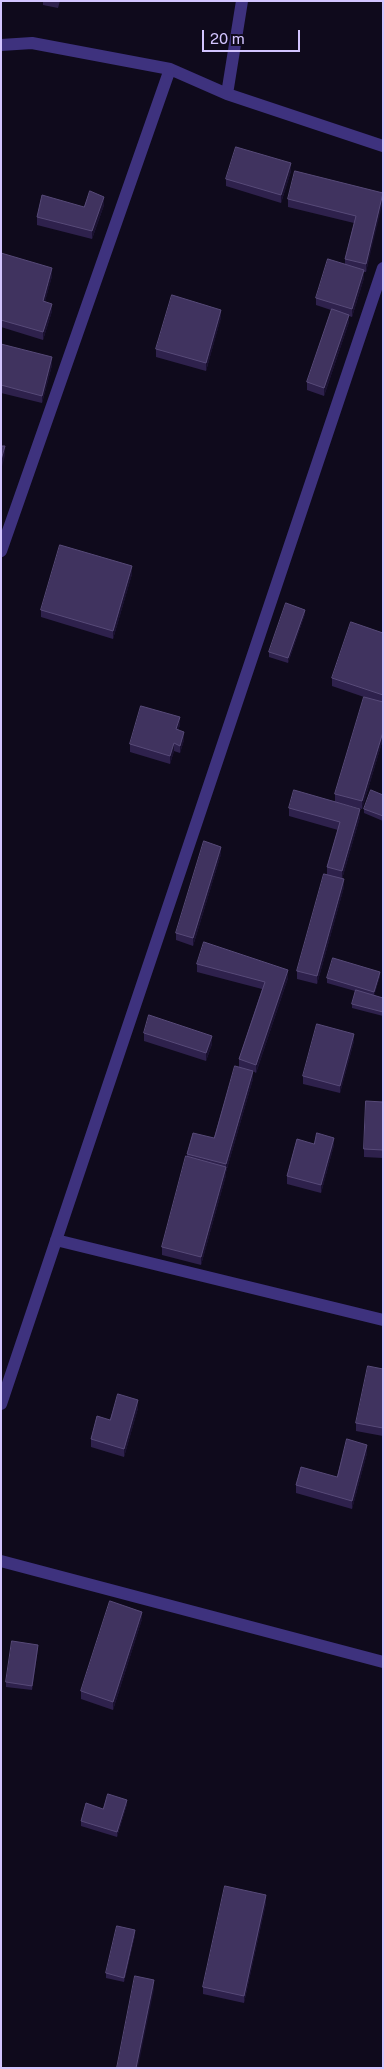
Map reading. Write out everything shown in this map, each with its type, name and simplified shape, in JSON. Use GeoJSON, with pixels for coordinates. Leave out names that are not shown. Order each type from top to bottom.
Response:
{"type":"FeatureCollection","features":[{"type":"Feature","properties":{"kind":"street"},"geometry":{"type":"LineString","coordinates":[[227,94],[242,1]]}},
{"type":"Feature","properties":{"kind":"street"},"geometry":{"type":"LineString","coordinates":[[1,45],[32,43],[170,69],[227,94],[383,146]]}},
{"type":"Feature","properties":{"kind":"street"},"geometry":{"type":"LineString","coordinates":[[1,551],[170,69]]}},
{"type":"Feature","properties":{"kind":"street"},"geometry":{"type":"LineString","coordinates":[[1,1404],[383,268]]}},
{"type":"Feature","properties":{"kind":"street"},"geometry":{"type":"LineString","coordinates":[[56,1240],[383,1320]]}},
{"type":"Feature","properties":{"kind":"street"},"geometry":{"type":"LineString","coordinates":[[1,1561],[383,1662]]}},
{"type":"Feature","properties":{"kind":"building"},"geometry":{"type":"Polygon","coordinates":[[[236,147],[291,163],[281,195],[226,179],[236,147]]]}},
{"type":"Feature","properties":{"kind":"building"},"geometry":{"type":"Polygon","coordinates":[[[295,171],[383,193],[366,264],[345,259],[356,216],[288,199],[295,171]]]}},
{"type":"Feature","properties":{"kind":"building"},"geometry":{"type":"Polygon","coordinates":[[[90,191],[104,197],[92,231],[37,217],[42,195],[84,207],[90,191]]]}},
{"type":"Feature","properties":{"kind":"building"},"geometry":{"type":"Polygon","coordinates":[[[1,253],[52,268],[43,301],[52,304],[43,332],[1,320],[1,253]]]}},
{"type":"Feature","properties":{"kind":"building"},"geometry":{"type":"Polygon","coordinates":[[[328,259],[364,270],[352,309],[316,298],[328,259]]]}},
{"type":"Feature","properties":{"kind":"building"},"geometry":{"type":"Polygon","coordinates":[[[172,295],[221,310],[206,363],[156,349],[172,295]]]}},
{"type":"Feature","properties":{"kind":"building"},"geometry":{"type":"Polygon","coordinates":[[[332,309],[349,315],[324,388],[307,382],[332,309]]]}},
{"type":"Feature","properties":{"kind":"building"},"geometry":{"type":"Polygon","coordinates":[[[1,344],[52,357],[42,396],[1,385],[1,344]]]}},
{"type":"Feature","properties":{"kind":"building"},"geometry":{"type":"Polygon","coordinates":[[[1,446],[5,446],[1,460],[1,446]]]}},
{"type":"Feature","properties":{"kind":"building"},"geometry":{"type":"Polygon","coordinates":[[[60,545],[132,566],[113,631],[41,610],[60,545]]]}},
{"type":"Feature","properties":{"kind":"building"},"geometry":{"type":"Polygon","coordinates":[[[286,603],[305,610],[288,658],[269,652],[286,603]]]}},
{"type":"Feature","properties":{"kind":"building"},"geometry":{"type":"Polygon","coordinates":[[[351,622],[383,633],[383,695],[332,678],[351,622]]]}},
{"type":"Feature","properties":{"kind":"building"},"geometry":{"type":"Polygon","coordinates":[[[364,697],[383,702],[383,732],[362,801],[335,794],[364,697]]]}},
{"type":"Feature","properties":{"kind":"building"},"geometry":{"type":"Polygon","coordinates":[[[141,706],[180,717],[176,729],[184,732],[180,746],[174,743],[170,756],[130,744],[141,706]]]}},
{"type":"Feature","properties":{"kind":"building"},"geometry":{"type":"Polygon","coordinates":[[[294,790],[360,809],[342,871],[327,867],[340,822],[289,808],[294,790]]]}},
{"type":"Feature","properties":{"kind":"building"},"geometry":{"type":"Polygon","coordinates":[[[371,790],[383,795],[383,816],[364,809],[371,790]]]}},
{"type":"Feature","properties":{"kind":"building"},"geometry":{"type":"Polygon","coordinates":[[[204,841],[221,847],[193,938],[176,933],[204,841]]]}},
{"type":"Feature","properties":{"kind":"building"},"geometry":{"type":"Polygon","coordinates":[[[324,874],[344,879],[317,976],[297,971],[324,874]]]}},
{"type":"Feature","properties":{"kind":"building"},"geometry":{"type":"Polygon","coordinates":[[[204,942],[288,970],[256,1065],[239,1059],[265,982],[197,964],[204,942]]]}},
{"type":"Feature","properties":{"kind":"building"},"geometry":{"type":"Polygon","coordinates":[[[333,958],[380,972],[374,992],[327,978],[333,958]]]}},
{"type":"Feature","properties":{"kind":"building"},"geometry":{"type":"Polygon","coordinates":[[[356,990],[383,998],[383,1012],[352,1004],[356,990]]]}},
{"type":"Feature","properties":{"kind":"building"},"geometry":{"type":"Polygon","coordinates":[[[149,1015],[212,1036],[206,1053],[144,1033],[149,1015]]]}},
{"type":"Feature","properties":{"kind":"building"},"geometry":{"type":"Polygon","coordinates":[[[317,1024],[354,1034],[340,1086],[303,1076],[317,1024]]]}},
{"type":"Feature","properties":{"kind":"building"},"geometry":{"type":"Polygon","coordinates":[[[235,1066],[253,1071],[226,1164],[187,1154],[193,1133],[214,1138],[235,1066]]]}},
{"type":"Feature","properties":{"kind":"building"},"geometry":{"type":"Polygon","coordinates":[[[366,1101],[383,1102],[383,1150],[364,1149],[366,1101]]]}},
{"type":"Feature","properties":{"kind":"building"},"geometry":{"type":"Polygon","coordinates":[[[317,1133],[334,1138],[321,1185],[287,1176],[297,1139],[314,1144],[317,1133]]]}},
{"type":"Feature","properties":{"kind":"building"},"geometry":{"type":"Polygon","coordinates":[[[186,1156],[226,1167],[201,1257],[162,1247],[186,1156]]]}},
{"type":"Feature","properties":{"kind":"building"},"geometry":{"type":"Polygon","coordinates":[[[368,1366],[383,1369],[383,1428],[356,1423],[368,1366]]]}},
{"type":"Feature","properties":{"kind":"building"},"geometry":{"type":"Polygon","coordinates":[[[118,1394],[138,1400],[124,1449],[91,1439],[97,1416],[110,1420],[118,1394]]]}},
{"type":"Feature","properties":{"kind":"building"},"geometry":{"type":"Polygon","coordinates":[[[347,1439],[367,1445],[352,1501],[296,1485],[301,1467],[337,1477],[347,1439]]]}},
{"type":"Feature","properties":{"kind":"building"},"geometry":{"type":"Polygon","coordinates":[[[110,1601],[142,1612],[113,1702],[81,1691],[110,1601]]]}},
{"type":"Feature","properties":{"kind":"building"},"geometry":{"type":"Polygon","coordinates":[[[12,1641],[38,1645],[32,1686],[6,1682],[12,1641]]]}},
{"type":"Feature","properties":{"kind":"building"},"geometry":{"type":"Polygon","coordinates":[[[108,1794],[127,1800],[117,1832],[81,1821],[86,1803],[103,1809],[108,1794]]]}},
{"type":"Feature","properties":{"kind":"building"},"geometry":{"type":"Polygon","coordinates":[[[225,1886],[266,1895],[244,1996],[203,1987],[225,1886]]]}},
{"type":"Feature","properties":{"kind":"building"},"geometry":{"type":"Polygon","coordinates":[[[117,1926],[135,1930],[124,1978],[106,1973],[117,1926]]]}},
{"type":"Feature","properties":{"kind":"building"},"geometry":{"type":"Polygon","coordinates":[[[135,1976],[154,1980],[136,2068],[117,2068],[135,1976]]]}}]}
